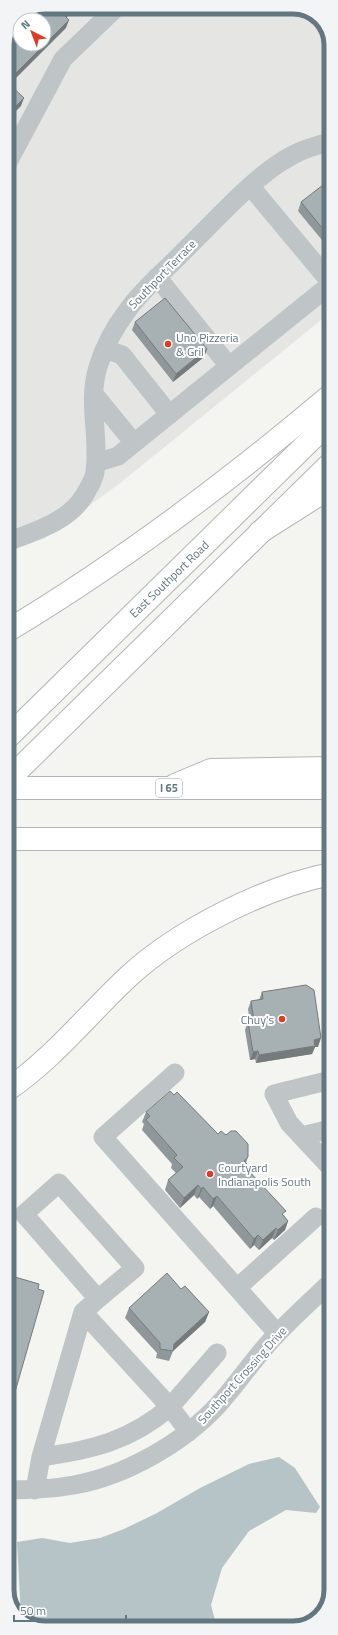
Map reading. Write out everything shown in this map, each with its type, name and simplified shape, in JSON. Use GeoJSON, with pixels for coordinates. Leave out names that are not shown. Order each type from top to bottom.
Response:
{"type":"FeatureCollection","features":[{"type":"Feature","properties":{"kind":"main road"},"geometry":{"type":"LineString","coordinates":[[14,627],[42,610],[152,536],[273,444],[324,401]]}},
{"type":"Feature","properties":{"kind":"main road","name":"East Southport Road"},"geometry":{"type":"LineString","coordinates":[[15,731],[324,427]]}},
{"type":"Feature","properties":{"kind":"main road"},"geometry":{"type":"LineString","coordinates":[[14,774],[324,470]]}},
{"type":"Feature","properties":{"kind":"main road"},"geometry":{"type":"LineString","coordinates":[[260,532],[324,491]]}},
{"type":"Feature","properties":{"kind":"main road"},"geometry":{"type":"LineString","coordinates":[[168,788],[211,770],[324,768]]}},
{"type":"Feature","properties":{"kind":"main road","name":"I 65"},"geometry":{"type":"LineString","coordinates":[[14,788],[324,788]]}},
{"type":"Feature","properties":{"kind":"main road"},"geometry":{"type":"LineString","coordinates":[[14,839],[324,839]]}},
{"type":"Feature","properties":{"kind":"main road"},"geometry":{"type":"LineString","coordinates":[[14,1084],[40,1064],[130,975],[170,945],[234,907],[284,887],[324,876]]}},
{"type":"Feature","properties":{"kind":"street"},"geometry":{"type":"LineString","coordinates":[[14,151],[62,59],[110,14]]}},
{"type":"Feature","properties":{"kind":"street","name":"Southport Terrace"},"geometry":{"type":"LineString","coordinates":[[14,539],[40,530],[59,518],[83,498],[91,483],[96,463],[93,422],[96,373],[105,349],[127,310],[157,277],[270,169],[290,156],[313,146],[324,144]]}},
{"type":"Feature","properties":{"kind":"street"},"geometry":{"type":"LineString","coordinates":[[251,187],[324,276]]}},
{"type":"Feature","properties":{"kind":"street"},"geometry":{"type":"LineString","coordinates":[[157,277],[230,366]]}},
{"type":"Feature","properties":{"kind":"street"},"geometry":{"type":"LineString","coordinates":[[96,463],[118,456],[324,290]]}},
{"type":"Feature","properties":{"kind":"street"},"geometry":{"type":"LineString","coordinates":[[105,349],[122,355],[169,414]]}},
{"type":"Feature","properties":{"kind":"street"},"geometry":{"type":"LineString","coordinates":[[94,394],[134,443]]}},
{"type":"Feature","properties":{"kind":"street"},"geometry":{"type":"LineString","coordinates":[[176,1072],[103,1137],[277,1334]]}},
{"type":"Feature","properties":{"kind":"street"},"geometry":{"type":"LineString","coordinates":[[324,1082],[274,1094],[289,1123],[324,1161]]}},
{"type":"Feature","properties":{"kind":"street"},"geometry":{"type":"LineString","coordinates":[[301,1136],[324,1131]]}},
{"type":"Feature","properties":{"kind":"street"},"geometry":{"type":"LineString","coordinates":[[35,1490],[41,1457],[83,1312],[135,1268],[59,1183],[24,1214],[98,1299]]}},
{"type":"Feature","properties":{"kind":"street"},"geometry":{"type":"LineString","coordinates":[[237,1288],[316,1217]]}},
{"type":"Feature","properties":{"kind":"street","name":"Southport Crossing Drive"},"geometry":{"type":"LineString","coordinates":[[14,1490],[35,1490],[75,1485],[102,1478],[140,1462],[189,1432],[218,1405],[277,1334],[324,1289]]}},
{"type":"Feature","properties":{"kind":"street"},"geometry":{"type":"LineString","coordinates":[[83,1312],[170,1407],[189,1432]]}},
{"type":"Feature","properties":{"kind":"street"},"geometry":{"type":"LineString","coordinates":[[41,1457],[80,1452],[104,1445],[144,1426],[170,1407],[217,1353]]}},
{"type":"Feature","properties":{"kind":"shaded area"},"geometry":{"type":"Polygon","coordinates":[[[52,14],[295,14],[305,16],[318,26],[324,41],[324,318],[119,484],[45,538],[14,549],[14,52],[52,52],[52,14]]]}},
{"type":"Feature","properties":{"kind":"shaded area"},"geometry":{"type":"Polygon","coordinates":[[[279,1457],[295,1468],[320,1507],[316,1513],[286,1510],[249,1531],[222,1568],[211,1605],[215,1621],[43,1621],[29,1617],[21,1609],[17,1542],[42,1538],[70,1543],[100,1538],[124,1529],[157,1513],[200,1488],[249,1464],[279,1457]]]}},
{"type":"Feature","properties":{"kind":"building"},"geometry":{"type":"Polygon","coordinates":[[[52,14],[65,14],[64,15],[69,20],[52,37],[52,14]]]}},
{"type":"Feature","properties":{"kind":"building"},"geometry":{"type":"Polygon","coordinates":[[[14,52],[37,52],[14,75],[14,52]]]}},
{"type":"Feature","properties":{"kind":"building"},"geometry":{"type":"Polygon","coordinates":[[[14,89],[24,98],[14,108],[14,89]]]}},
{"type":"Feature","properties":{"kind":"building"},"geometry":{"type":"Polygon","coordinates":[[[323,185],[324,186],[324,230],[301,202],[323,185]]]}},
{"type":"Feature","properties":{"kind":"building","name":"Uno Pizzeria & Gril"},"geometry":{"type":"Polygon","coordinates":[[[165,298],[207,349],[176,374],[135,322],[165,298]]]}},
{"type":"Feature","properties":{"kind":"building","name":"Chuy's"},"geometry":{"type":"Polygon","coordinates":[[[306,985],[314,990],[321,1038],[314,1040],[315,1046],[259,1055],[258,1051],[253,1052],[248,1022],[254,1021],[251,1001],[263,999],[262,992],[306,985]]]}},
{"type":"Feature","properties":{"kind":"building","name":"Courtyard Indianapolis South"},"geometry":{"type":"Polygon","coordinates":[[[170,1091],[174,1095],[177,1092],[218,1134],[221,1131],[226,1135],[231,1131],[236,1131],[248,1144],[248,1157],[244,1161],[250,1167],[247,1169],[286,1211],[282,1214],[288,1221],[278,1230],[276,1228],[263,1240],[258,1235],[254,1239],[217,1196],[213,1199],[203,1187],[201,1189],[198,1185],[184,1198],[168,1180],[183,1167],[174,1158],[177,1155],[146,1120],[150,1116],[146,1112],[170,1091]]]}},
{"type":"Feature","properties":{"kind":"building"},"geometry":{"type":"Polygon","coordinates":[[[167,1273],[181,1289],[185,1286],[209,1312],[174,1344],[173,1351],[160,1349],[160,1343],[129,1308],[167,1273]]]}},
{"type":"Feature","properties":{"kind":"building"},"geometry":{"type":"Polygon","coordinates":[[[14,1277],[39,1284],[38,1289],[44,1291],[15,1392],[14,1277]]]}},
{"type":"Feature","properties":{"kind":"place","name":"Uno Pizzeria & Gril"},"geometry":{"type":"Point","coordinates":[168,344]}},
{"type":"Feature","properties":{"kind":"place","name":"Chuy's"},"geometry":{"type":"Point","coordinates":[282,1019]}},
{"type":"Feature","properties":{"kind":"place","name":"Courtyard Indianapolis South"},"geometry":{"type":"Point","coordinates":[210,1174]}}]}
